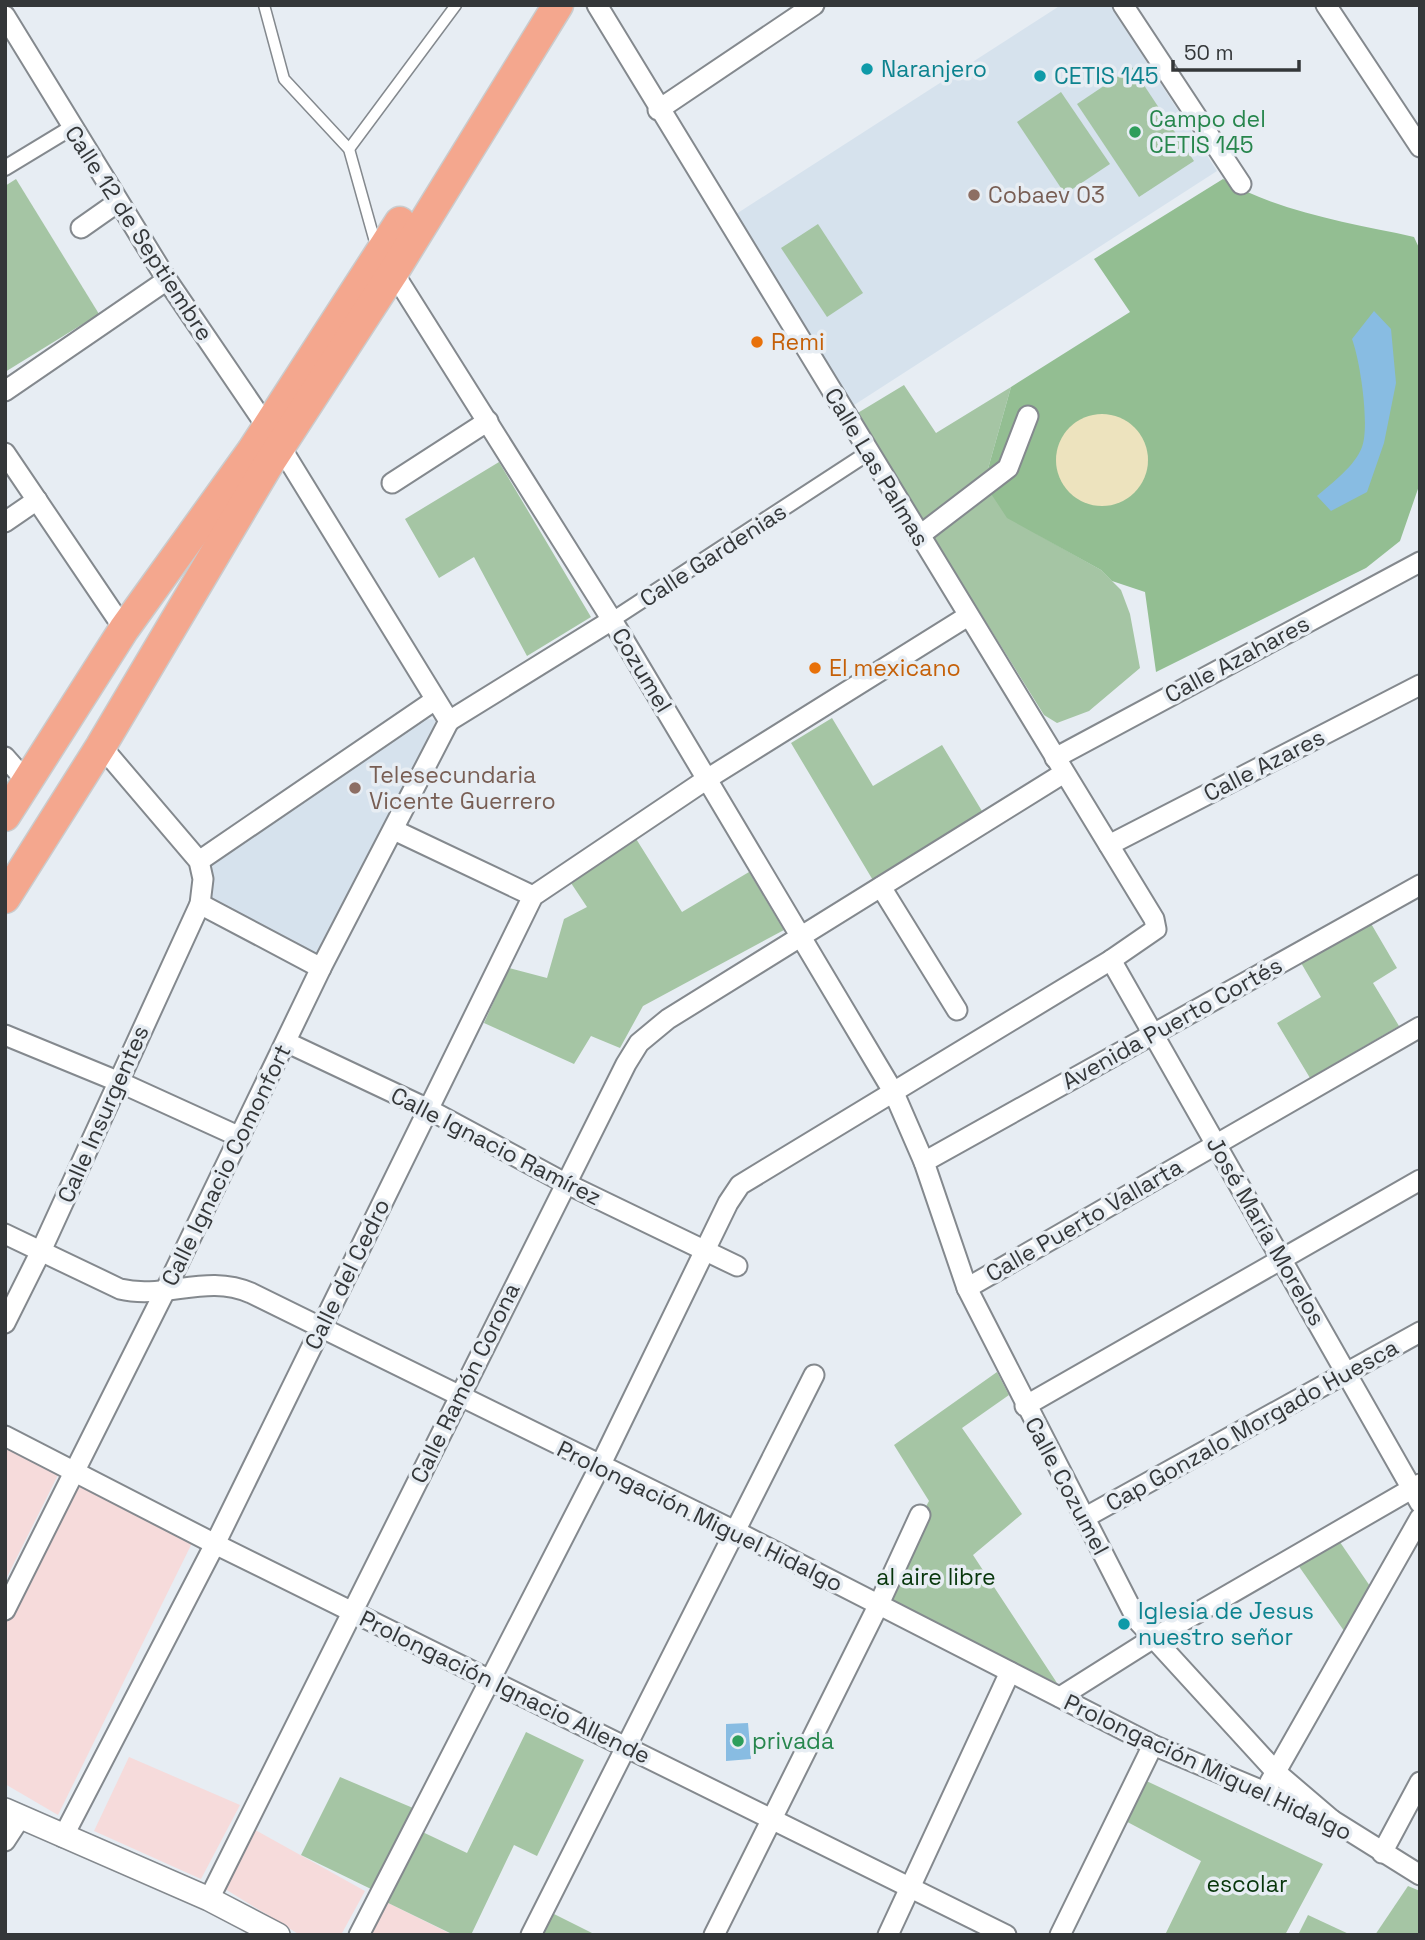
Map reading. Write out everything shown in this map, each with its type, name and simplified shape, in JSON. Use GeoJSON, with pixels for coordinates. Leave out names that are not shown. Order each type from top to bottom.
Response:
{"type":"FeatureCollection","features":[{"type":"Feature","properties":{"kind":"main road"},"geometry":{"type":"LineString","coordinates":[[386,263],[536,5]]}},
{"type":"Feature","properties":{"kind":"main road"},"geometry":{"type":"LineString","coordinates":[[5,898],[101,746],[273,436],[558,5]]}},
{"type":"Feature","properties":{"kind":"main road"},"geometry":{"type":"LineString","coordinates":[[5,816],[124,629],[273,436]]}},
{"type":"Feature","properties":{"kind":"street","name":"Calle Las Palmas"},"geometry":{"type":"LineString","coordinates":[[597,5],[658,110],[1154,919],[1156,929],[1111,960]]}},
{"type":"Feature","properties":{"kind":"street"},"geometry":{"type":"LineString","coordinates":[[658,110],[814,5]]}},
{"type":"Feature","properties":{"kind":"street"},"geometry":{"type":"LineString","coordinates":[[1123,5],[1241,184]]}},
{"type":"Feature","properties":{"kind":"street"},"geometry":{"type":"LineString","coordinates":[[1326,5],[1420,147]]}},
{"type":"Feature","properties":{"kind":"street","name":"Calle 12 de Septiembre"},"geometry":{"type":"LineString","coordinates":[[5,16],[71,128],[167,280],[273,436],[449,721]]}},
{"type":"Feature","properties":{"kind":"street"},"geometry":{"type":"LineString","coordinates":[[5,168],[71,128]]}},
{"type":"Feature","properties":{"kind":"street"},"geometry":{"type":"LineString","coordinates":[[81,228],[118,202]]}},
{"type":"Feature","properties":{"kind":"street","name":"Cozumel"},"geometry":{"type":"LineString","coordinates":[[386,263],[612,620],[894,1093]]}},
{"type":"Feature","properties":{"kind":"street"},"geometry":{"type":"LineString","coordinates":[[5,391],[167,280]]}},
{"type":"Feature","properties":{"kind":"street"},"geometry":{"type":"LineString","coordinates":[[919,536],[1008,468],[1028,416]]}},
{"type":"Feature","properties":{"kind":"street"},"geometry":{"type":"LineString","coordinates":[[392,483],[488,421]]}},
{"type":"Feature","properties":{"kind":"street"},"geometry":{"type":"LineString","coordinates":[[5,453],[124,629]]}},
{"type":"Feature","properties":{"kind":"street","name":"Calle Gardenias"},"geometry":{"type":"LineString","coordinates":[[449,721],[612,620],[869,453]]}},
{"type":"Feature","properties":{"kind":"street"},"geometry":{"type":"LineString","coordinates":[[5,522],[37,500]]}},
{"type":"Feature","properties":{"kind":"street","name":"Calle Azahares"},"geometry":{"type":"LineString","coordinates":[[881,887],[1059,765],[1420,562]]}},
{"type":"Feature","properties":{"kind":"street","name":"Calle del Cedro"},"geometry":{"type":"LineString","coordinates":[[63,1837],[215,1545],[533,896],[707,779],[968,616]]}},
{"type":"Feature","properties":{"kind":"street","name":"Calle Azares"},"geometry":{"type":"LineString","coordinates":[[1108,845],[1420,685]]}},
{"type":"Feature","properties":{"kind":"street"},"geometry":{"type":"LineString","coordinates":[[198,861],[435,700]]}},
{"type":"Feature","properties":{"kind":"street","name":"Calle Ignacio Comonfort"},"geometry":{"type":"LineString","coordinates":[[5,1610],[166,1291],[321,968],[449,721]]}},
{"type":"Feature","properties":{"kind":"street"},"geometry":{"type":"LineString","coordinates":[[101,746],[198,861],[202,879],[200,904],[321,968]]}},
{"type":"Feature","properties":{"kind":"street"},"geometry":{"type":"LineString","coordinates":[[5,757],[27,782]]}},
{"type":"Feature","properties":{"kind":"street"},"geometry":{"type":"LineString","coordinates":[[394,830],[533,896]]}},
{"type":"Feature","properties":{"kind":"street","name":"Avenida Puerto Cortés"},"geometry":{"type":"LineString","coordinates":[[924,1162],[1420,885]]}},
{"type":"Feature","properties":{"kind":"street"},"geometry":{"type":"LineString","coordinates":[[881,887],[957,1010]]}},
{"type":"Feature","properties":{"kind":"street","name":"Calle Ramón Corona"},"geometry":{"type":"LineString","coordinates":[[209,1899],[565,1183],[639,1043],[668,1020],[881,887]]}},
{"type":"Feature","properties":{"kind":"street","name":"Calle Insurgentes"},"geometry":{"type":"LineString","coordinates":[[5,1323],[41,1251],[200,904]]}},
{"type":"Feature","properties":{"kind":"street"},"geometry":{"type":"LineString","coordinates":[[359,1935],[600,1466],[740,1185],[1111,960]]}},
{"type":"Feature","properties":{"kind":"street","name":"José María Morelos"},"geometry":{"type":"LineString","coordinates":[[1111,960],[1417,1492]]}},
{"type":"Feature","properties":{"kind":"street","name":"Calle Puerto Vallarta"},"geometry":{"type":"LineString","coordinates":[[967,1288],[1420,1027]]}},
{"type":"Feature","properties":{"kind":"street"},"geometry":{"type":"LineString","coordinates":[[5,1035],[117,1081],[240,1137]]}},
{"type":"Feature","properties":{"kind":"street","name":"Calle Ignacio Ramírez"},"geometry":{"type":"LineString","coordinates":[[286,1042],[428,1109],[565,1183],[737,1266]]}},
{"type":"Feature","properties":{"kind":"street","name":"Calle Cozumel"},"geometry":{"type":"LineString","coordinates":[[894,1093],[924,1162],[967,1288],[1025,1406],[1137,1620],[1277,1773],[1332,1820]]}},
{"type":"Feature","properties":{"kind":"street"},"geometry":{"type":"LineString","coordinates":[[1025,1406],[1281,1257],[1420,1180]]}},
{"type":"Feature","properties":{"kind":"street","name":"Prolongación Miguel Hidalgo"},"geometry":{"type":"LineString","coordinates":[[5,1234],[120,1289],[140,1294],[211,1283],[233,1285],[737,1532],[1153,1745],[1332,1820],[1420,1875]]}},
{"type":"Feature","properties":{"kind":"street","name":"Cap Gonzalo Morgado Huesca"},"geometry":{"type":"LineString","coordinates":[[1084,1518],[1420,1332]]}},
{"type":"Feature","properties":{"kind":"street"},"geometry":{"type":"LineString","coordinates":[[531,1935],[814,1375]]}},
{"type":"Feature","properties":{"kind":"street","name":"Prolongación Ignacio Allende"},"geometry":{"type":"LineString","coordinates":[[5,1436],[215,1545],[1006,1935]]}},
{"type":"Feature","properties":{"kind":"street"},"geometry":{"type":"LineString","coordinates":[[1060,1698],[1152,1639],[1417,1492]]}},
{"type":"Feature","properties":{"kind":"street"},"geometry":{"type":"LineString","coordinates":[[714,1935],[879,1604],[920,1515]]}},
{"type":"Feature","properties":{"kind":"street"},"geometry":{"type":"LineString","coordinates":[[1263,1791],[1277,1773],[1420,1518]]}},
{"type":"Feature","properties":{"kind":"street"},"geometry":{"type":"LineString","coordinates":[[888,1935],[1010,1672]]}},
{"type":"Feature","properties":{"kind":"street"},"geometry":{"type":"LineString","coordinates":[[1060,1935],[1153,1745]]}},
{"type":"Feature","properties":{"kind":"street"},"geometry":{"type":"LineString","coordinates":[[1382,1853],[1420,1782]]}},
{"type":"Feature","properties":{"kind":"street"},"geometry":{"type":"LineString","coordinates":[[5,1841],[13,1814],[209,1899],[278,1935]]}},
{"type":"Feature","properties":{"kind":"lane"},"geometry":{"type":"LineString","coordinates":[[264,5],[284,79],[349,149],[386,263]]}},
{"type":"Feature","properties":{"kind":"lane"},"geometry":{"type":"LineString","coordinates":[[349,149],[456,5]]}},
{"type":"Feature","properties":{"kind":"shaded area","name":"Cobaev 03"},"geometry":{"type":"Polygon","coordinates":[[[1061,5],[1110,5],[1217,171],[851,407],[730,218],[1061,5]]]}},
{"type":"Feature","properties":{"kind":"shaded area","name":"Telesecundaria Vicente Guerrero"},"geometry":{"type":"Polygon","coordinates":[[[411,717],[436,720],[321,968],[200,904],[199,861],[411,717]]]}},
{"type":"Feature","properties":{"kind":"shaded area"},"geometry":{"type":"Polygon","coordinates":[[[5,1432],[65,1461],[5,1581],[5,1432]]]}},
{"type":"Feature","properties":{"kind":"shaded area"},"geometry":{"type":"Polygon","coordinates":[[[77,1472],[193,1541],[58,1815],[5,1784],[5,1611],[77,1472]]]}},
{"type":"Feature","properties":{"kind":"shaded area"},"geometry":{"type":"Polygon","coordinates":[[[129,1757],[240,1805],[201,1879],[94,1831],[129,1757]]]}},
{"type":"Feature","properties":{"kind":"shaded area"},"geometry":{"type":"Polygon","coordinates":[[[243,1823],[365,1891],[341,1935],[300,1935],[212,1881],[243,1823]]]}},
{"type":"Feature","properties":{"kind":"shaded area"},"geometry":{"type":"Polygon","coordinates":[[[380,1899],[453,1935],[361,1935],[380,1899]]]}},
{"type":"Feature","properties":{"kind":"green space","name":"Campo del CETIS 145"},"geometry":{"type":"Polygon","coordinates":[[[1132,67],[1194,161],[1139,197],[1077,104],[1132,67]]]}},
{"type":"Feature","properties":{"kind":"green space"},"geometry":{"type":"Polygon","coordinates":[[[1061,92],[1110,164],[1065,194],[1017,122],[1061,92]]]}},
{"type":"Feature","properties":{"kind":"green space"},"geometry":{"type":"Polygon","coordinates":[[[16,179],[99,314],[5,372],[5,186],[16,179]]]}},
{"type":"Feature","properties":{"kind":"green space"},"geometry":{"type":"Polygon","coordinates":[[[1223,179],[1291,209],[1414,237],[1420,250],[1420,483],[1400,541],[1366,568],[1156,672],[1145,592],[1112,581],[1101,570],[1007,518],[984,483],[1011,387],[1130,312],[1094,259],[1223,179]]]}},
{"type":"Feature","properties":{"kind":"green space"},"geometry":{"type":"Polygon","coordinates":[[[818,224],[863,293],[827,317],[781,248],[818,224]]]}},
{"type":"Feature","properties":{"kind":"green space"},"geometry":{"type":"Polygon","coordinates":[[[904,385],[936,433],[1011,387],[984,483],[1037,534],[1101,570],[1121,590],[1130,614],[1140,668],[1089,711],[1057,723],[1044,715],[856,414],[904,385]]]}},
{"type":"Feature","properties":{"kind":"green space"},"geometry":{"type":"Polygon","coordinates":[[[499,462],[591,617],[527,656],[474,557],[439,578],[405,519],[499,462]]]}},
{"type":"Feature","properties":{"kind":"green space"},"geometry":{"type":"Polygon","coordinates":[[[832,718],[873,786],[942,745],[985,816],[874,882],[791,743],[832,718]]]}},
{"type":"Feature","properties":{"kind":"green space"},"geometry":{"type":"Polygon","coordinates":[[[628,826],[682,912],[749,872],[784,930],[643,1006],[620,1048],[591,1036],[574,1064],[484,1023],[509,968],[547,978],[564,919],[587,907],[563,871],[628,826]]]}},
{"type":"Feature","properties":{"kind":"green space"},"geometry":{"type":"Polygon","coordinates":[[[1366,915],[1397,968],[1373,983],[1399,1026],[1310,1078],[1277,1023],[1321,997],[1297,956],[1366,915]]]}},
{"type":"Feature","properties":{"kind":"green space","name":"al aire libre"},"geometry":{"type":"Polygon","coordinates":[[[997,1372],[1009,1395],[962,1428],[1022,1514],[973,1555],[1057,1683],[877,1596],[929,1501],[894,1445],[997,1372]]]}},
{"type":"Feature","properties":{"kind":"green space"},"geometry":{"type":"Polygon","coordinates":[[[1331,1529],[1374,1592],[1349,1638],[1291,1555],[1331,1529]]]}},
{"type":"Feature","properties":{"kind":"green space"},"geometry":{"type":"Polygon","coordinates":[[[526,1732],[584,1760],[537,1856],[514,1845],[471,1935],[454,1935],[380,1899],[414,1828],[467,1853],[526,1732]]]}},
{"type":"Feature","properties":{"kind":"green space"},"geometry":{"type":"Polygon","coordinates":[[[340,1777],[413,1808],[371,1889],[301,1855],[340,1777]]]}},
{"type":"Feature","properties":{"kind":"green space","name":"escolar"},"geometry":{"type":"Polygon","coordinates":[[[1138,1777],[1323,1864],[1285,1935],[1165,1935],[1201,1861],[1118,1817],[1138,1777]]]}},
{"type":"Feature","properties":{"kind":"green space"},"geometry":{"type":"Polygon","coordinates":[[[1408,1886],[1420,1891],[1420,1935],[1375,1935],[1408,1886]]]}},
{"type":"Feature","properties":{"kind":"green space"},"geometry":{"type":"Polygon","coordinates":[[[548,1911],[596,1935],[536,1935],[548,1911]]]}},
{"type":"Feature","properties":{"kind":"green space"},"geometry":{"type":"Polygon","coordinates":[[[1308,1915],[1351,1935],[1298,1935],[1308,1915]]]}},
{"type":"Feature","properties":{"kind":"sand"},"geometry":{"type":"Polygon","coordinates":[[[1093,414],[1111,414],[1128,421],[1141,434],[1148,451],[1148,469],[1141,486],[1128,499],[1111,506],[1093,506],[1076,499],[1063,486],[1056,469],[1056,451],[1063,434],[1076,421],[1093,414]]]}},
{"type":"Feature","properties":{"kind":"water"},"geometry":{"type":"Polygon","coordinates":[[[1374,311],[1391,329],[1396,383],[1384,443],[1367,492],[1331,511],[1317,496],[1343,474],[1362,447],[1365,424],[1363,393],[1352,339],[1374,311]]]}},
{"type":"Feature","properties":{"kind":"water","name":"privada"},"geometry":{"type":"Polygon","coordinates":[[[748,1723],[751,1759],[726,1761],[726,1724],[748,1723]]]}},
{"type":"Feature","properties":{"kind":"place","name":"Naranjero"},"geometry":{"type":"Point","coordinates":[867,69]}},
{"type":"Feature","properties":{"kind":"place","name":"CETIS 145"},"geometry":{"type":"Point","coordinates":[1040,76]}},
{"type":"Feature","properties":{"kind":"place","name":"Campo del CETIS 145"},"geometry":{"type":"Point","coordinates":[1135,132]}},
{"type":"Feature","properties":{"kind":"place","name":"Cobaev 03"},"geometry":{"type":"Point","coordinates":[974,195]}},
{"type":"Feature","properties":{"kind":"place","name":"Remi"},"geometry":{"type":"Point","coordinates":[757,342]}},
{"type":"Feature","properties":{"kind":"place","name":"El mexicano"},"geometry":{"type":"Point","coordinates":[815,668]}},
{"type":"Feature","properties":{"kind":"place","name":"Telesecundaria Vicente Guerrero"},"geometry":{"type":"Point","coordinates":[355,788]}},
{"type":"Feature","properties":{"kind":"place","name":"Iglesia de Jesus nuestro señor"},"geometry":{"type":"Point","coordinates":[1124,1624]}},
{"type":"Feature","properties":{"kind":"place","name":"privada"},"geometry":{"type":"Point","coordinates":[738,1741]}}]}
